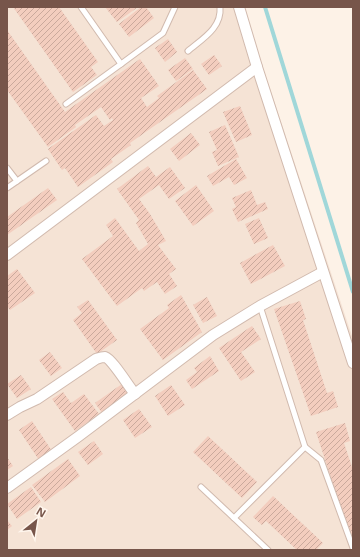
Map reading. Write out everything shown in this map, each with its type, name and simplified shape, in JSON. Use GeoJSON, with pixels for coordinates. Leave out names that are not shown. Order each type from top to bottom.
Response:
{"type":"FeatureCollection","features":[{"type":"Feature","properties":{"kind":"street"},"geometry":{"type":"LineString","coordinates":[[239,7],[353,363]]}},
{"type":"Feature","properties":{"kind":"street"},"geometry":{"type":"LineString","coordinates":[[7,254],[257,67]]}},
{"type":"Feature","properties":{"kind":"street"},"geometry":{"type":"LineString","coordinates":[[7,488],[80,436],[213,335],[260,306],[324,272]]}},
{"type":"Feature","properties":{"kind":"street"},"geometry":{"type":"LineString","coordinates":[[7,414],[38,399],[100,357],[106,357],[111,362],[135,394]]}},
{"type":"Feature","properties":{"kind":"lane"},"geometry":{"type":"LineString","coordinates":[[80,7],[121,64]]}},
{"type":"Feature","properties":{"kind":"lane"},"geometry":{"type":"LineString","coordinates":[[66,104],[163,33],[176,7]]}},
{"type":"Feature","properties":{"kind":"lane"},"geometry":{"type":"LineString","coordinates":[[188,51],[212,32],[219,21],[221,12],[220,7]]}},
{"type":"Feature","properties":{"kind":"lane"},"geometry":{"type":"LineString","coordinates":[[7,188],[46,161]]}},
{"type":"Feature","properties":{"kind":"lane"},"geometry":{"type":"LineString","coordinates":[[7,168],[17,181]]}},
{"type":"Feature","properties":{"kind":"lane"},"geometry":{"type":"LineString","coordinates":[[260,306],[305,447],[321,460],[353,548]]}},
{"type":"Feature","properties":{"kind":"lane"},"geometry":{"type":"LineString","coordinates":[[234,518],[305,447]]}},
{"type":"Feature","properties":{"kind":"lane"},"geometry":{"type":"LineString","coordinates":[[201,487],[268,550]]}},
{"type":"Feature","properties":{"kind":"shaded area"},"geometry":{"type":"Polygon","coordinates":[[[7,7],[243,7],[353,339],[353,550],[7,550],[7,7]]]}},
{"type":"Feature","properties":{"kind":"building"},"geometry":{"type":"Polygon","coordinates":[[[13,7],[59,7],[98,62],[91,67],[97,75],[73,92],[13,7]]]}},
{"type":"Feature","properties":{"kind":"building"},"geometry":{"type":"Polygon","coordinates":[[[105,7],[138,7],[117,22],[105,7]]]}},
{"type":"Feature","properties":{"kind":"building"},"geometry":{"type":"Polygon","coordinates":[[[141,7],[146,7],[154,18],[129,37],[119,24],[141,7]]]}},
{"type":"Feature","properties":{"kind":"building"},"geometry":{"type":"Polygon","coordinates":[[[7,30],[65,112],[140,59],[159,86],[141,98],[147,107],[159,98],[157,96],[193,70],[207,89],[130,143],[131,145],[111,159],[113,162],[78,187],[65,168],[62,170],[48,149],[96,115],[104,126],[113,120],[112,118],[110,120],[101,107],[75,125],[76,127],[48,147],[7,90],[7,30]]]}},
{"type":"Feature","properties":{"kind":"building"},"geometry":{"type":"Polygon","coordinates":[[[168,39],[177,52],[165,62],[155,48],[168,39]]]}},
{"type":"Feature","properties":{"kind":"building"},"geometry":{"type":"Polygon","coordinates":[[[214,55],[222,66],[209,75],[201,64],[214,55]]]}},
{"type":"Feature","properties":{"kind":"building"},"geometry":{"type":"Polygon","coordinates":[[[185,58],[193,69],[176,81],[168,70],[185,58]]]}},
{"type":"Feature","properties":{"kind":"building"},"geometry":{"type":"Polygon","coordinates":[[[240,106],[252,135],[236,142],[223,112],[240,106]]]}},
{"type":"Feature","properties":{"kind":"building"},"geometry":{"type":"Polygon","coordinates":[[[225,125],[239,157],[218,166],[212,152],[217,150],[209,132],[225,125]]]}},
{"type":"Feature","properties":{"kind":"building"},"geometry":{"type":"Polygon","coordinates":[[[191,133],[200,145],[179,161],[170,149],[191,133]]]}},
{"type":"Feature","properties":{"kind":"building"},"geometry":{"type":"Polygon","coordinates":[[[236,159],[247,178],[234,185],[229,177],[213,186],[207,176],[236,159]]]}},
{"type":"Feature","properties":{"kind":"building"},"geometry":{"type":"Polygon","coordinates":[[[148,166],[156,177],[170,167],[185,188],[169,199],[159,185],[139,199],[166,241],[158,245],[176,269],[169,274],[177,286],[165,294],[157,282],[144,291],[142,288],[117,306],[82,259],[113,236],[106,225],[115,218],[139,251],[148,244],[136,223],[139,220],[117,189],[148,166]]]}},
{"type":"Feature","properties":{"kind":"building"},"geometry":{"type":"Polygon","coordinates":[[[196,185],[214,211],[193,226],[175,201],[196,185]]]}},
{"type":"Feature","properties":{"kind":"building"},"geometry":{"type":"Polygon","coordinates":[[[48,188],[57,200],[7,235],[7,217],[48,188]]]}},
{"type":"Feature","properties":{"kind":"building"},"geometry":{"type":"Polygon","coordinates":[[[251,190],[257,205],[265,202],[268,209],[238,222],[232,209],[236,207],[232,198],[251,190]]]}},
{"type":"Feature","properties":{"kind":"building"},"geometry":{"type":"Polygon","coordinates":[[[259,218],[268,238],[254,244],[245,224],[259,218]]]}},
{"type":"Feature","properties":{"kind":"building"},"geometry":{"type":"Polygon","coordinates":[[[273,245],[285,266],[251,284],[240,263],[273,245]]]}},
{"type":"Feature","properties":{"kind":"building"},"geometry":{"type":"Polygon","coordinates":[[[17,269],[35,293],[10,310],[7,306],[7,276],[17,269]]]}},
{"type":"Feature","properties":{"kind":"building"},"geometry":{"type":"Polygon","coordinates":[[[181,295],[202,332],[163,360],[140,329],[169,308],[167,305],[181,295]]]}},
{"type":"Feature","properties":{"kind":"building"},"geometry":{"type":"Polygon","coordinates":[[[207,297],[217,316],[203,323],[193,305],[207,297]]]}},
{"type":"Feature","properties":{"kind":"building"},"geometry":{"type":"Polygon","coordinates":[[[88,300],[117,340],[97,354],[73,320],[82,313],[77,307],[88,300]]]}},
{"type":"Feature","properties":{"kind":"building"},"geometry":{"type":"Polygon","coordinates":[[[300,301],[306,319],[303,320],[327,393],[333,391],[338,407],[311,416],[274,309],[300,301]]]}},
{"type":"Feature","properties":{"kind":"building"},"geometry":{"type":"Polygon","coordinates":[[[252,326],[261,339],[241,352],[255,372],[241,381],[219,348],[252,326]]]}},
{"type":"Feature","properties":{"kind":"building"},"geometry":{"type":"Polygon","coordinates":[[[50,352],[62,368],[51,376],[39,360],[50,352]]]}},
{"type":"Feature","properties":{"kind":"building"},"geometry":{"type":"Polygon","coordinates":[[[210,356],[219,371],[192,389],[186,380],[197,372],[194,368],[210,356]]]}},
{"type":"Feature","properties":{"kind":"building"},"geometry":{"type":"Polygon","coordinates":[[[21,375],[31,389],[17,398],[7,384],[21,375]]]}},
{"type":"Feature","properties":{"kind":"building"},"geometry":{"type":"Polygon","coordinates":[[[122,384],[129,394],[102,413],[95,403],[122,384]]]}},
{"type":"Feature","properties":{"kind":"building"},"geometry":{"type":"Polygon","coordinates":[[[171,385],[185,405],[168,416],[155,396],[171,385]]]}},
{"type":"Feature","properties":{"kind":"building"},"geometry":{"type":"Polygon","coordinates":[[[63,392],[71,403],[84,394],[99,414],[75,431],[52,399],[63,392]]]}},
{"type":"Feature","properties":{"kind":"building"},"geometry":{"type":"Polygon","coordinates":[[[139,409],[152,427],[135,438],[123,420],[139,409]]]}},
{"type":"Feature","properties":{"kind":"building"},"geometry":{"type":"Polygon","coordinates":[[[32,421],[52,451],[39,460],[19,430],[32,421]]]}},
{"type":"Feature","properties":{"kind":"building"},"geometry":{"type":"Polygon","coordinates":[[[345,423],[350,441],[344,443],[353,470],[353,535],[350,536],[316,432],[345,423]]]}},
{"type":"Feature","properties":{"kind":"building"},"geometry":{"type":"Polygon","coordinates":[[[208,436],[257,482],[242,498],[193,452],[208,436]]]}},
{"type":"Feature","properties":{"kind":"building"},"geometry":{"type":"Polygon","coordinates":[[[94,441],[103,454],[88,465],[78,452],[94,441]]]}},
{"type":"Feature","properties":{"kind":"building"},"geometry":{"type":"Polygon","coordinates":[[[7,457],[13,466],[7,470],[7,457]]]}},
{"type":"Feature","properties":{"kind":"building"},"geometry":{"type":"Polygon","coordinates":[[[68,459],[80,476],[45,502],[32,485],[68,459]]]}},
{"type":"Feature","properties":{"kind":"building"},"geometry":{"type":"Polygon","coordinates":[[[31,487],[41,502],[17,519],[7,504],[31,487]]]}},
{"type":"Feature","properties":{"kind":"building"},"geometry":{"type":"Polygon","coordinates":[[[273,496],[323,543],[316,550],[297,550],[266,521],[262,525],[253,517],[273,496]]]}},
{"type":"Feature","properties":{"kind":"building"},"geometry":{"type":"Polygon","coordinates":[[[7,520],[12,526],[7,530],[7,520]]]}},
{"type":"Feature","properties":{"kind":"waterway"},"geometry":{"type":"LineString","coordinates":[[265,7],[353,292]]}}]}
